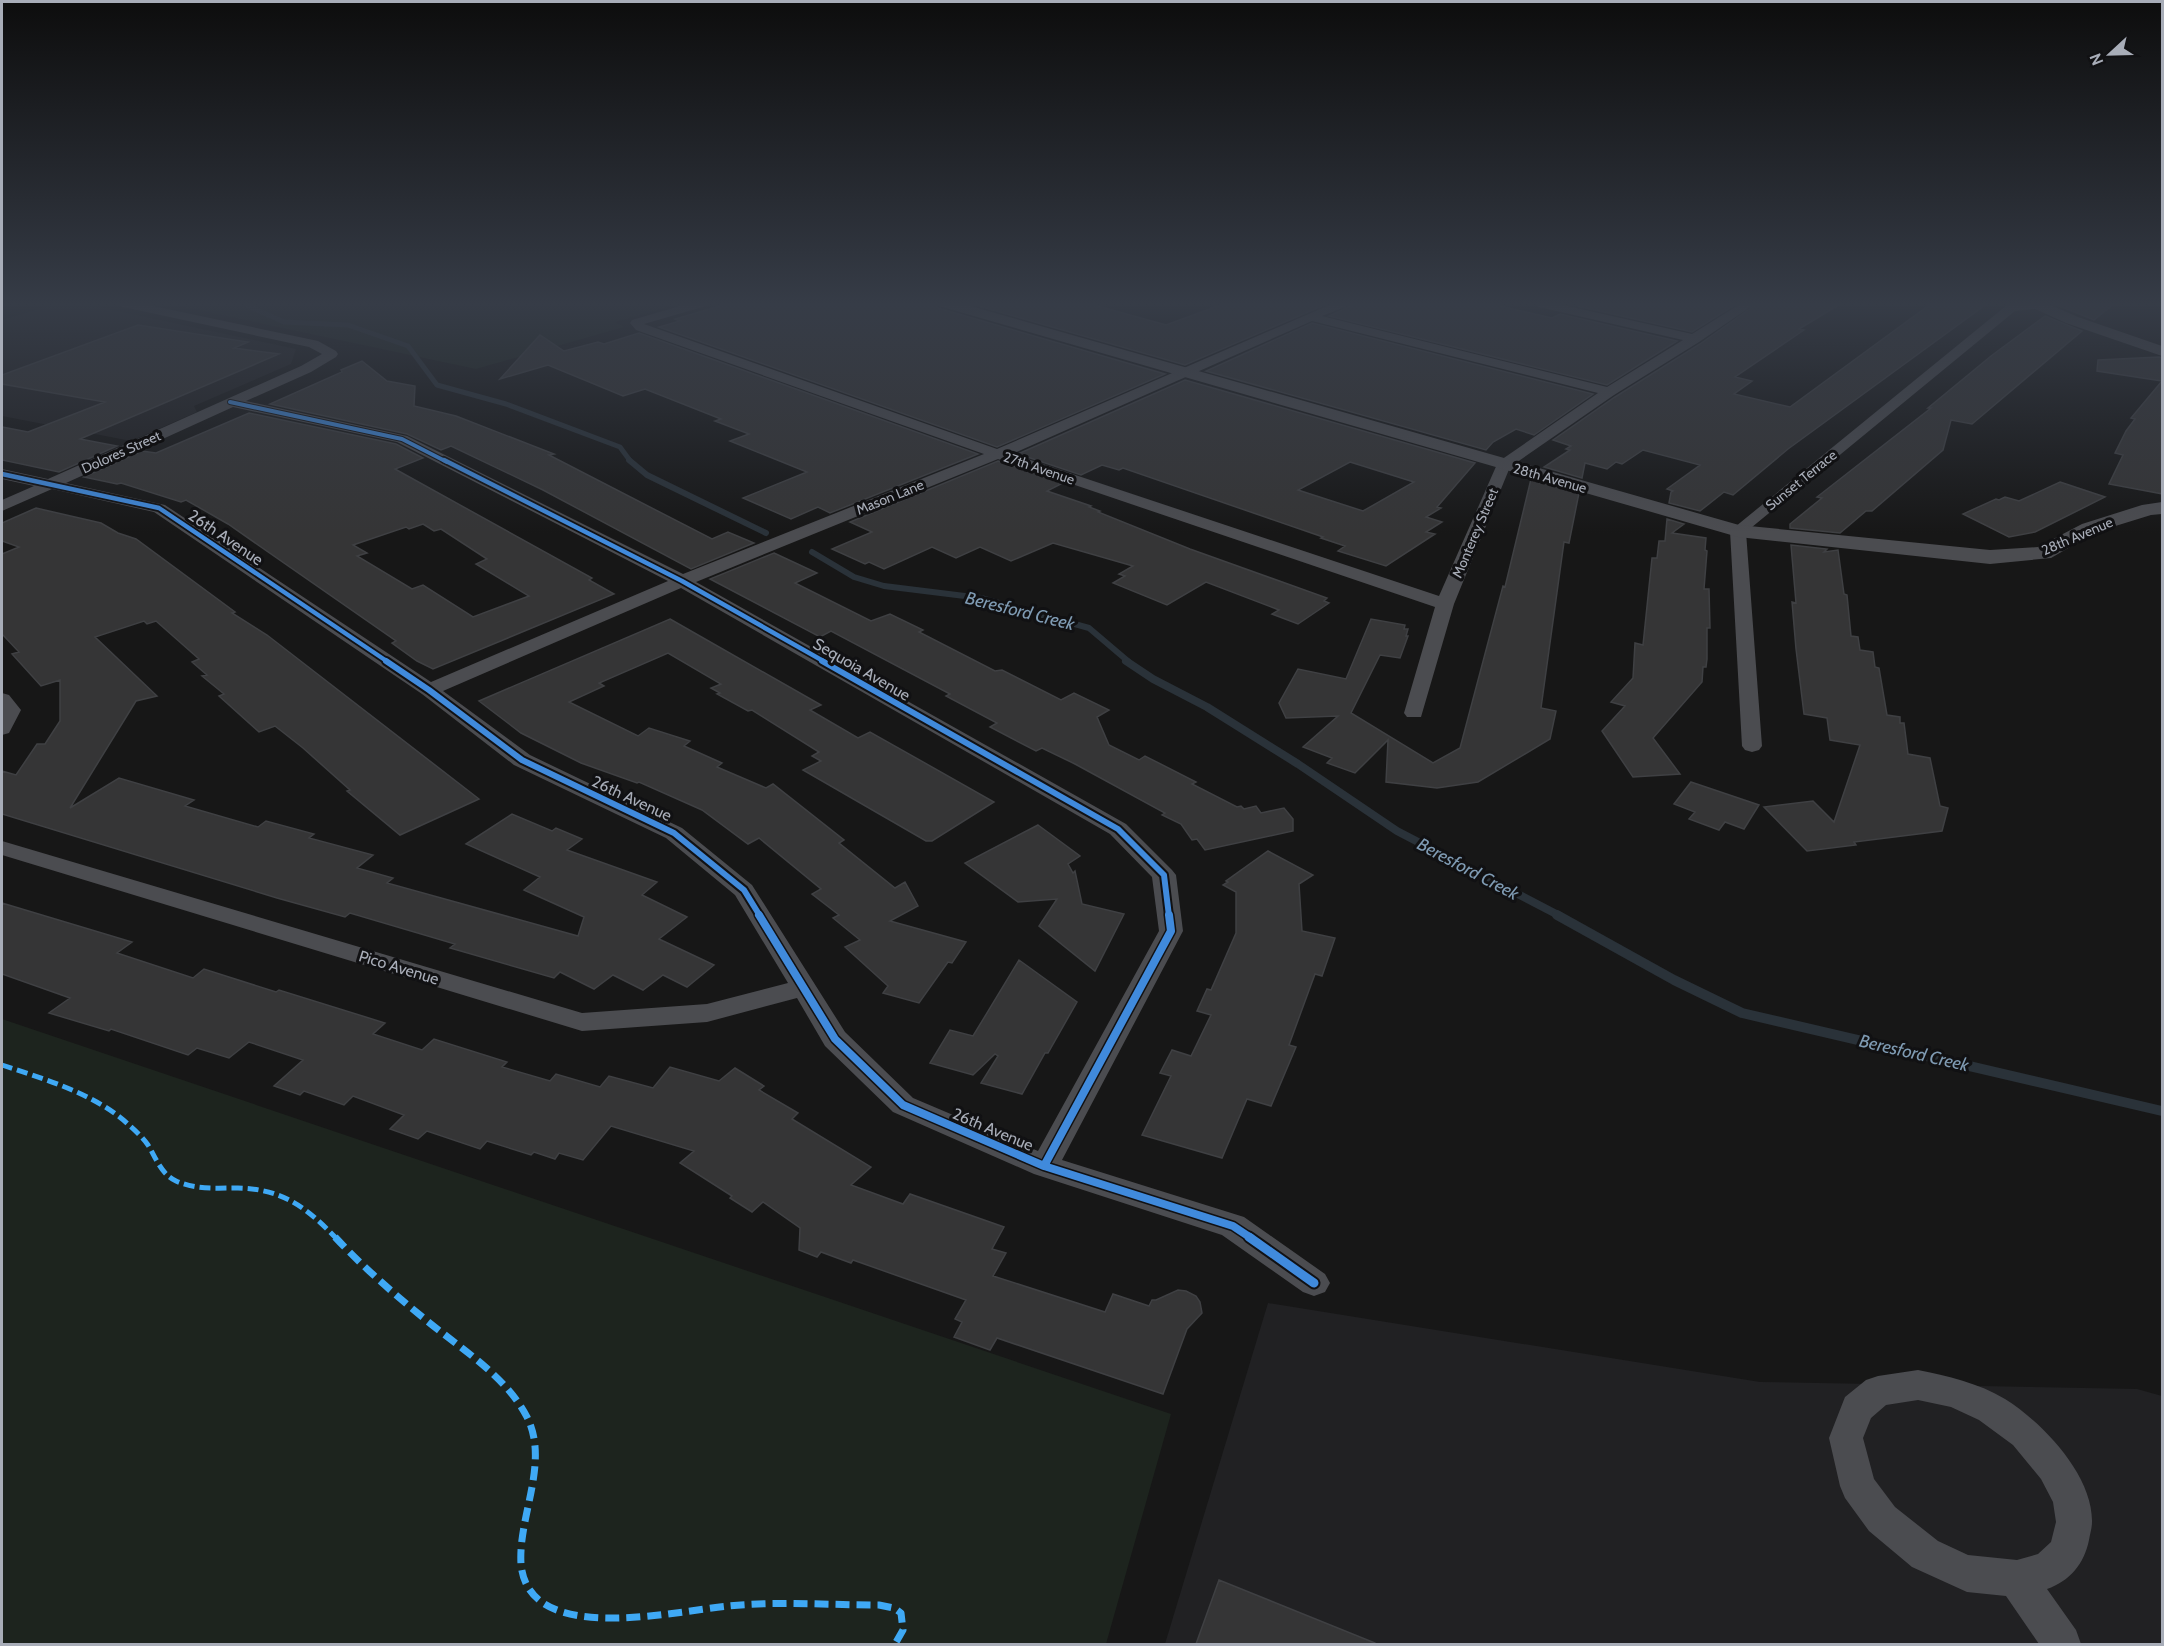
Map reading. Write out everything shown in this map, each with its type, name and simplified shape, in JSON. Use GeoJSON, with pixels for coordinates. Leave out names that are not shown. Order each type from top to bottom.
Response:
{"type":"FeatureCollection","features":[{"type":"Feature","properties":{"kind":"street","name":"Dolores Street"},"geometry":{"type":"LineString","coordinates":[[2,506],[281,380]]}},
{"type":"Feature","properties":{"kind":"street","name":"27th Avenue"},"geometry":{"type":"LineString","coordinates":[[789,380],[998,454],[1445,604]]}},
{"type":"Feature","properties":{"kind":"street","name":"Mason Lane"},"geometry":{"type":"LineString","coordinates":[[429,690],[682,581],[998,454],[1170,380]]}},
{"type":"Feature","properties":{"kind":"street","name":"28th Avenue"},"geometry":{"type":"LineString","coordinates":[[1209,380],[1738,531],[1990,557],[2043,553],[2089,528],[2149,509],[2163,508]]}},
{"type":"Feature","properties":{"kind":"street"},"geometry":{"type":"LineString","coordinates":[[1560,380],[1609,392]]}},
{"type":"Feature","properties":{"kind":"street"},"geometry":{"type":"LineString","coordinates":[[1503,465],[1629,380]]}},
{"type":"Feature","properties":{"kind":"street","name":"Sunset Terrace"},"geometry":{"type":"LineString","coordinates":[[1738,531],[1923,380]]}},
{"type":"Feature","properties":{"kind":"street","name":"Sequoia Avenue"},"geometry":{"type":"LineString","coordinates":[[230,402],[402,440],[682,581],[1118,829],[1164,875],[1171,930],[1044,1166]]}},
{"type":"Feature","properties":{"kind":"street","name":"Monterey Street"},"geometry":{"type":"LineString","coordinates":[[1414,712],[1445,604],[1503,465]]}},
{"type":"Feature","properties":{"kind":"street","name":"26th Avenue"},"geometry":{"type":"LineString","coordinates":[[2,474],[53,483],[159,508],[429,690],[522,760],[674,833],[744,890],[835,1039],[903,1105],[1044,1166],[1233,1226],[1314,1283]]}},
{"type":"Feature","properties":{"kind":"street"},"geometry":{"type":"LineString","coordinates":[[1738,531],[1752,746]]}},
{"type":"Feature","properties":{"kind":"street"},"geometry":{"type":"LineString","coordinates":[[2,699],[11,710],[2,729]]}},
{"type":"Feature","properties":{"kind":"street","name":"Pico Avenue"},"geometry":{"type":"LineString","coordinates":[[2,848],[582,1022],[707,1013],[803,988]]}},
{"type":"Feature","properties":{"kind":"street"},"geometry":{"type":"LineString","coordinates":[[2017,1579],[2049,1570],[2068,1551],[2074,1522],[2071,1500],[2054,1467],[2025,1434],[1991,1409],[1955,1393],[1918,1385],[1878,1391],[1857,1408],[1846,1438],[1858,1486],[1882,1519],[1925,1554],[1967,1573],[2017,1579],[2062,1644]]}},
{"type":"Feature","properties":{"kind":"shaded area"},"geometry":{"type":"Polygon","coordinates":[[[2,380],[254,380],[194,406],[197,412],[131,441],[2,416],[2,380]]]}},
{"type":"Feature","properties":{"kind":"shaded area"},"geometry":{"type":"Polygon","coordinates":[[[2,1019],[1171,1414],[1106,1644],[2,1644],[2,1019]]]}},
{"type":"Feature","properties":{"kind":"shaded area"},"geometry":{"type":"Polygon","coordinates":[[[1268,1303],[1760,1382],[2137,1389],[2162,1396],[2162,1644],[1165,1644],[1268,1303]]]}},
{"type":"Feature","properties":{"kind":"building"},"geometry":{"type":"Polygon","coordinates":[[[2,380],[219,380],[80,439],[117,446],[59,472],[2,460],[2,427],[28,432],[105,402],[2,384],[2,380]]]}},
{"type":"Feature","properties":{"kind":"building"},"geometry":{"type":"Polygon","coordinates":[[[324,380],[386,380],[415,386],[414,406],[456,416],[554,454],[549,455],[712,539],[728,532],[754,543],[691,569],[543,490],[451,446],[441,450],[407,434],[270,404],[324,380]]]}},
{"type":"Feature","properties":{"kind":"building"},"geometry":{"type":"Polygon","coordinates":[[[584,380],[770,380],[978,454],[830,513],[818,507],[791,519],[743,498],[807,472],[730,441],[749,434],[715,421],[721,419],[645,389],[623,396],[584,380]]]}},
{"type":"Feature","properties":{"kind":"building"},"geometry":{"type":"Polygon","coordinates":[[[808,380],[1152,380],[997,447],[808,380]]]}},
{"type":"Feature","properties":{"kind":"building"},"geometry":{"type":"Polygon","coordinates":[[[1185,380],[1475,463],[1437,507],[1441,508],[1426,517],[1442,522],[1426,532],[1435,534],[1386,566],[1338,551],[1345,546],[1321,538],[1323,537],[1123,468],[1119,470],[1102,465],[1081,475],[1018,454],[1185,380]],[[1350,462],[1298,490],[1363,511],[1414,482],[1350,462]]]}},
{"type":"Feature","properties":{"kind":"building"},"geometry":{"type":"Polygon","coordinates":[[[1237,380],[1537,380],[1593,394],[1534,435],[1516,429],[1493,442],[1486,450],[1237,380]]]}},
{"type":"Feature","properties":{"kind":"building"},"geometry":{"type":"Polygon","coordinates":[[[1586,380],[1615,380],[1607,385],[1586,380]]]}},
{"type":"Feature","properties":{"kind":"building"},"geometry":{"type":"Polygon","coordinates":[[[1643,380],[1747,380],[1752,381],[1734,394],[1790,407],[1827,380],[1883,380],[1788,449],[1733,495],[1724,492],[1700,511],[1669,503],[1673,491],[1667,489],[1700,465],[1643,450],[1622,464],[1616,462],[1607,469],[1585,463],[1582,478],[1544,467],[1570,450],[1566,449],[1571,446],[1553,440],[1643,380]]]}},
{"type":"Feature","properties":{"kind":"building"},"geometry":{"type":"Polygon","coordinates":[[[1962,380],[2024,380],[1972,424],[1951,420],[1943,450],[1872,511],[1866,511],[1840,533],[1790,528],[1790,524],[1822,498],[1817,497],[1931,408],[1928,408],[1962,380]]]}},
{"type":"Feature","properties":{"kind":"building"},"geometry":{"type":"Polygon","coordinates":[[[2154,380],[2163,380],[2163,494],[2109,484],[2123,455],[2115,453],[2135,419],[2131,418],[2162,381],[2154,380]]]}},
{"type":"Feature","properties":{"kind":"building"},"geometry":{"type":"Polygon","coordinates":[[[249,413],[396,444],[423,458],[395,469],[592,578],[589,580],[614,594],[433,669],[417,661],[392,643],[396,641],[228,524],[186,500],[181,502],[121,483],[84,477],[142,451],[156,453],[249,413]],[[423,524],[409,529],[406,527],[353,545],[367,553],[357,556],[412,589],[423,585],[473,617],[529,596],[476,564],[487,559],[441,529],[434,531],[423,524]]]}},
{"type":"Feature","properties":{"kind":"building"},"geometry":{"type":"Polygon","coordinates":[[[998,461],[1063,483],[1047,491],[1091,506],[1089,507],[1100,511],[1098,512],[1190,549],[1327,598],[1324,601],[1329,603],[1298,624],[1272,614],[1279,610],[1206,582],[1167,605],[1113,583],[1125,576],[1119,574],[1133,566],[1053,543],[1011,561],[980,547],[956,558],[932,547],[884,569],[869,562],[865,564],[832,549],[872,532],[850,522],[998,461]]]}},
{"type":"Feature","properties":{"kind":"building"},"geometry":{"type":"Polygon","coordinates":[[[1531,479],[1579,493],[1569,543],[1564,542],[1541,708],[1556,711],[1550,739],[1478,782],[1437,788],[1386,782],[1388,740],[1355,773],[1327,763],[1332,758],[1303,747],[1338,716],[1286,718],[1279,703],[1298,669],[1346,679],[1371,619],[1405,625],[1404,629],[1408,629],[1406,636],[1408,636],[1400,658],[1380,655],[1351,713],[1433,763],[1460,748],[1503,586],[1505,587],[1531,479]]]}},
{"type":"Feature","properties":{"kind":"building"},"geometry":{"type":"Polygon","coordinates":[[[2060,482],[2105,497],[2035,532],[2009,537],[1963,514],[1996,499],[2005,497],[2019,501],[2060,482]]]}},
{"type":"Feature","properties":{"kind":"building"},"geometry":{"type":"Polygon","coordinates":[[[36,508],[101,523],[118,533],[136,539],[235,612],[232,613],[267,635],[479,799],[400,835],[347,791],[350,790],[303,748],[275,726],[259,732],[219,696],[224,694],[202,676],[207,675],[192,662],[199,659],[156,621],[147,624],[144,621],[95,637],[157,696],[136,701],[70,808],[119,778],[194,800],[185,806],[258,827],[266,821],[314,834],[309,838],[373,855],[357,868],[393,878],[387,883],[578,936],[584,917],[524,890],[540,877],[466,844],[512,814],[552,831],[556,828],[582,839],[567,850],[657,882],[642,895],[687,917],[659,939],[714,965],[687,987],[663,975],[643,990],[613,975],[594,989],[560,972],[554,978],[450,948],[455,944],[350,913],[345,917],[277,898],[2,814],[2,771],[16,775],[37,744],[45,744],[60,721],[60,680],[41,686],[12,654],[19,652],[2,634],[2,554],[19,547],[2,541],[2,523],[36,508]]]}},
{"type":"Feature","properties":{"kind":"building"},"geometry":{"type":"Polygon","coordinates":[[[1667,519],[1684,524],[1672,533],[1706,538],[1704,589],[1709,589],[1710,628],[1707,628],[1706,667],[1703,667],[1702,682],[1653,738],[1680,774],[1633,777],[1602,731],[1625,706],[1611,702],[1633,678],[1635,643],[1643,645],[1652,558],[1657,558],[1659,541],[1665,541],[1667,519]]]}},
{"type":"Feature","properties":{"kind":"building"},"geometry":{"type":"Polygon","coordinates":[[[1791,545],[1827,549],[1824,552],[1838,550],[1844,594],[1847,595],[1851,636],[1858,637],[1860,650],[1873,652],[1875,667],[1879,668],[1887,715],[1900,717],[1900,723],[1904,723],[1908,754],[1930,758],[1940,806],[1948,808],[1942,831],[1854,842],[1856,845],[1807,851],[1764,807],[1813,801],[1834,822],[1860,745],[1830,740],[1827,718],[1804,714],[1792,602],[1796,603],[1791,545]]]}},
{"type":"Feature","properties":{"kind":"building"},"geometry":{"type":"Polygon","coordinates":[[[774,553],[817,573],[795,583],[871,621],[890,614],[923,630],[919,632],[995,671],[1002,670],[1061,700],[1074,693],[1109,710],[1097,717],[1109,745],[1139,760],[1145,756],[1196,782],[1192,784],[1237,807],[1241,806],[1244,809],[1256,806],[1261,813],[1284,808],[1293,819],[1293,831],[1205,850],[1197,839],[1192,840],[1181,824],[1162,815],[1165,813],[1075,764],[1042,748],[1036,751],[990,727],[997,723],[946,696],[950,694],[831,631],[820,637],[710,579],[774,553]]]}},
{"type":"Feature","properties":{"kind":"building"},"geometry":{"type":"Polygon","coordinates":[[[670,619],[821,705],[810,710],[858,738],[870,732],[994,802],[932,841],[926,841],[803,770],[821,761],[812,756],[819,752],[752,710],[748,711],[717,694],[720,693],[711,688],[721,684],[668,653],[599,683],[604,686],[569,702],[638,736],[649,728],[690,741],[684,746],[722,763],[717,767],[766,788],[773,784],[844,840],[839,843],[895,888],[905,882],[918,906],[890,921],[966,942],[952,963],[948,962],[919,1003],[883,993],[888,986],[845,947],[860,940],[833,918],[839,915],[812,894],[821,889],[759,838],[748,844],[702,810],[639,782],[581,763],[521,733],[479,701],[670,619]]]}},
{"type":"Feature","properties":{"kind":"building"},"geometry":{"type":"Polygon","coordinates":[[[1691,782],[1759,805],[1744,829],[1725,822],[1719,830],[1689,819],[1695,812],[1674,804],[1691,782]]]}},
{"type":"Feature","properties":{"kind":"building"},"geometry":{"type":"Polygon","coordinates":[[[1038,825],[1080,856],[1068,864],[1073,873],[1075,871],[1082,904],[1124,914],[1095,971],[1039,926],[1057,899],[1018,902],[965,863],[1038,825]]]}},
{"type":"Feature","properties":{"kind":"building"},"geometry":{"type":"Polygon","coordinates":[[[1268,851],[1313,875],[1299,884],[1302,931],[1335,938],[1322,976],[1315,974],[1289,1045],[1296,1047],[1271,1106],[1247,1099],[1222,1158],[1142,1135],[1171,1076],[1160,1073],[1172,1050],[1191,1056],[1211,1015],[1197,1011],[1207,989],[1211,990],[1236,933],[1236,892],[1223,885],[1268,851]]]}},
{"type":"Feature","properties":{"kind":"building"},"geometry":{"type":"Polygon","coordinates":[[[2,903],[132,942],[117,953],[193,978],[204,969],[276,992],[279,990],[385,1023],[373,1034],[422,1050],[434,1039],[507,1062],[502,1067],[550,1081],[556,1074],[600,1087],[609,1076],[653,1088],[670,1067],[719,1081],[735,1068],[764,1086],[759,1090],[798,1113],[792,1119],[871,1167],[851,1185],[903,1204],[910,1194],[1004,1227],[992,1249],[1006,1253],[993,1276],[1105,1312],[1113,1294],[1149,1306],[1152,1300],[1178,1290],[1186,1291],[1196,1296],[1202,1313],[1187,1329],[1163,1394],[997,1338],[990,1350],[954,1337],[962,1322],[955,1319],[966,1300],[853,1260],[851,1263],[821,1252],[817,1257],[799,1250],[800,1228],[763,1202],[752,1212],[730,1198],[732,1196],[680,1163],[694,1151],[611,1126],[583,1160],[559,1153],[555,1159],[534,1152],[531,1155],[487,1141],[480,1149],[427,1131],[418,1139],[390,1129],[404,1115],[353,1096],[344,1105],[304,1091],[300,1095],[274,1086],[303,1060],[249,1042],[229,1058],[197,1048],[188,1055],[111,1029],[109,1031],[49,1013],[70,998],[2,974],[2,903]]]}},
{"type":"Feature","properties":{"kind":"building"},"geometry":{"type":"Polygon","coordinates":[[[1019,960],[1077,1002],[1022,1094],[981,1083],[998,1056],[995,1054],[973,1075],[930,1063],[950,1030],[973,1036],[1019,960]]]}},
{"type":"Feature","properties":{"kind":"building"},"geometry":{"type":"Polygon","coordinates":[[[1219,1580],[1375,1643],[1375,1644],[1196,1644],[1219,1580]]]}},
{"type":"Feature","properties":{"kind":"waterway","name":"Beresford Creek"},"geometry":{"type":"LineString","coordinates":[[433,380],[437,385],[506,404],[620,447],[630,461]]}},
{"type":"Feature","properties":{"kind":"waterway","name":"Beresford Creek"},"geometry":{"type":"LineString","coordinates":[[630,461],[647,475],[766,533]]}},
{"type":"Feature","properties":{"kind":"waterway","name":"Beresford Creek"},"geometry":{"type":"LineString","coordinates":[[812,552],[854,577],[884,586],[981,598],[1089,628],[1129,662]]}},
{"type":"Feature","properties":{"kind":"waterway","name":"Beresford Creek"},"geometry":{"type":"LineString","coordinates":[[1126,661],[1153,679],[1207,707],[1298,764],[1397,831],[1560,916]]}},
{"type":"Feature","properties":{"kind":"waterway","name":"Beresford Creek"},"geometry":{"type":"LineString","coordinates":[[1557,915],[1674,980],[1742,1013],[2162,1111]]}},
{"type":"Feature","properties":{"kind":"marked path"},"geometry":{"type":"LineString","coordinates":[[2,1065],[68,1090],[116,1115],[144,1140],[163,1171],[172,1179],[197,1187],[266,1190],[292,1200],[325,1227],[365,1268],[502,1384],[523,1410],[533,1435],[534,1468],[522,1540],[521,1563],[524,1585],[534,1603],[551,1617],[573,1625],[617,1628],[728,1606],[785,1603],[879,1605],[894,1608],[901,1613],[903,1630],[895,1644]]}},
{"type":"Feature","properties":{"kind":"cycle path"},"geometry":{"type":"LineString","coordinates":[[230,402],[402,439],[682,581],[1118,829],[1164,875],[1171,931],[1044,1166]]}},
{"type":"Feature","properties":{"kind":"cycle path"},"geometry":{"type":"LineString","coordinates":[[2,474],[159,508],[429,690],[522,760],[674,833],[744,890],[835,1039],[903,1105],[1044,1166],[1233,1226],[1314,1283]]}}]}
